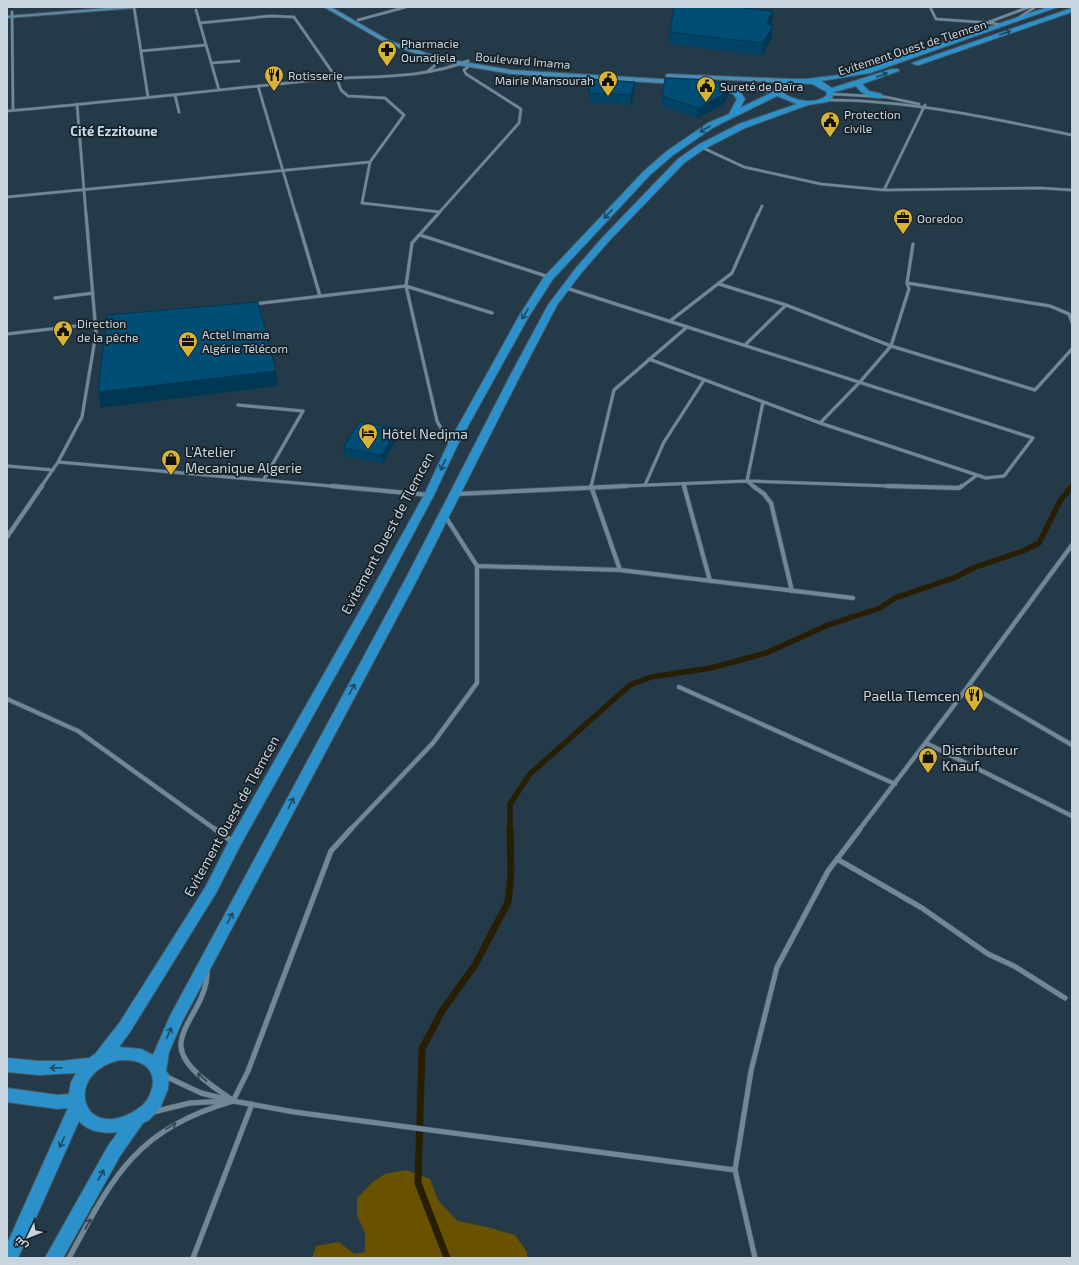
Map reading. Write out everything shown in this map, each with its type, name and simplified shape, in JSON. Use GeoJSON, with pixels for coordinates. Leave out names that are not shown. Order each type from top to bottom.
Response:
{"type":"FeatureCollection","features":[{"type":"Feature","properties":{"kind":"highway","name":"Evitement Ouest de Tlemcen"},"geometry":{"type":"LineString","coordinates":[[806,81],[868,71],[1055,7]]}},
{"type":"Feature","properties":{"kind":"highway","name":"Evitement Ouest de Tlemcen"},"geometry":{"type":"LineString","coordinates":[[806,103],[858,83],[1072,10]]}},
{"type":"Feature","properties":{"kind":"highway","name":"Evitement Ouest de Tlemcen"},"geometry":{"type":"LineString","coordinates":[[9,1258],[56,1156],[77,1103],[76,1088],[79,1080],[85,1072],[98,1061],[132,1017],[211,889],[234,843],[372,600],[429,495],[452,446],[524,316],[549,277],[616,206],[670,153],[695,134],[728,116],[777,93],[780,86],[790,81]]}},
{"type":"Feature","properties":{"kind":"highway"},"geometry":{"type":"LineString","coordinates":[[790,81],[817,82],[826,86],[830,95]]}},
{"type":"Feature","properties":{"kind":"highway"},"geometry":{"type":"LineString","coordinates":[[858,83],[863,91],[879,96]]}},
{"type":"Feature","properties":{"kind":"highway"},"geometry":{"type":"LineString","coordinates":[[716,84],[736,92],[741,98],[739,105],[728,116]]}},
{"type":"Feature","properties":{"kind":"highway"},"geometry":{"type":"LineString","coordinates":[[777,93],[792,101],[806,103]]}},
{"type":"Feature","properties":{"kind":"highway"},"geometry":{"type":"LineString","coordinates":[[54,1258],[114,1151],[140,1117],[154,1105],[159,1097],[161,1088],[161,1052],[170,1031],[412,578],[454,494],[553,305],[606,239],[681,161],[701,147],[742,126],[806,103]]}},
{"type":"Feature","properties":{"kind":"highway"},"geometry":{"type":"LineString","coordinates":[[7,1065],[29,1068],[59,1068],[98,1061],[120,1053],[135,1054],[148,1058],[155,1063],[160,1073]]}},
{"type":"Feature","properties":{"kind":"highway"},"geometry":{"type":"LineString","coordinates":[[7,1095],[77,1103],[81,1113],[96,1124],[116,1126],[140,1117]]}},
{"type":"Feature","properties":{"kind":"main road"},"geometry":{"type":"LineString","coordinates":[[9,15],[80,7]]}},
{"type":"Feature","properties":{"kind":"main road"},"geometry":{"type":"LineString","coordinates":[[9,15],[135,7]]}},
{"type":"Feature","properties":{"kind":"main road","name":"Boulevard Imama"},"geometry":{"type":"LineString","coordinates":[[327,7],[388,42],[440,60],[460,64],[468,63],[576,71],[790,81]]}},
{"type":"Feature","properties":{"kind":"main road","name":"Boulevard Imama"},"geometry":{"type":"LineString","coordinates":[[339,7],[358,20],[403,43],[468,63],[510,72],[716,84],[777,93]]}},
{"type":"Feature","properties":{"kind":"street"},"geometry":{"type":"LineString","coordinates":[[135,7],[148,97]]}},
{"type":"Feature","properties":{"kind":"street"},"geometry":{"type":"LineString","coordinates":[[358,20],[406,7]]}},
{"type":"Feature","properties":{"kind":"street"},"geometry":{"type":"LineString","coordinates":[[930,7],[936,19],[1000,25]]}},
{"type":"Feature","properties":{"kind":"street"},"geometry":{"type":"LineString","coordinates":[[987,23],[1029,7]]}},
{"type":"Feature","properties":{"kind":"street"},"geometry":{"type":"LineString","coordinates":[[1015,20],[1035,7]]}},
{"type":"Feature","properties":{"kind":"street"},"geometry":{"type":"LineString","coordinates":[[196,10],[219,90]]}},
{"type":"Feature","properties":{"kind":"street"},"geometry":{"type":"LineString","coordinates":[[9,15],[13,110]]}},
{"type":"Feature","properties":{"kind":"street"},"geometry":{"type":"LineString","coordinates":[[200,23],[270,16],[294,17],[337,79],[341,90],[348,96],[384,98],[404,115],[370,162],[362,203],[440,212]]}},
{"type":"Feature","properties":{"kind":"street"},"geometry":{"type":"LineString","coordinates":[[141,51],[206,45]]}},
{"type":"Feature","properties":{"kind":"street"},"geometry":{"type":"LineString","coordinates":[[426,72],[446,56]]}},
{"type":"Feature","properties":{"kind":"street"},"geometry":{"type":"LineString","coordinates":[[211,64],[239,61]]}},
{"type":"Feature","properties":{"kind":"street"},"geometry":{"type":"LineString","coordinates":[[452,446],[437,421],[406,286],[412,243],[519,123],[521,109],[466,74],[464,70],[468,63]]}},
{"type":"Feature","properties":{"kind":"street"},"geometry":{"type":"LineString","coordinates":[[7,111],[258,86],[426,72],[446,69],[460,64]]}},
{"type":"Feature","properties":{"kind":"street"},"geometry":{"type":"LineString","coordinates":[[258,86],[320,296]]}},
{"type":"Feature","properties":{"kind":"street"},"geometry":{"type":"LineString","coordinates":[[175,95],[179,112]]}},
{"type":"Feature","properties":{"kind":"street"},"geometry":{"type":"LineString","coordinates":[[830,95],[879,96],[913,101],[923,105]]}},
{"type":"Feature","properties":{"kind":"street"},"geometry":{"type":"LineString","coordinates":[[830,95],[923,105],[1072,135]]}},
{"type":"Feature","properties":{"kind":"street"},"geometry":{"type":"LineString","coordinates":[[7,538],[54,470],[82,417],[96,333],[77,104]]}},
{"type":"Feature","properties":{"kind":"street"},"geometry":{"type":"LineString","coordinates":[[884,190],[923,105]]}},
{"type":"Feature","properties":{"kind":"street"},"geometry":{"type":"LineString","coordinates":[[701,147],[744,167],[821,184],[884,190],[1040,188],[1072,190]]}},
{"type":"Feature","properties":{"kind":"street"},"geometry":{"type":"LineString","coordinates":[[7,197],[370,162]]}},
{"type":"Feature","properties":{"kind":"street"},"geometry":{"type":"LineString","coordinates":[[670,321],[732,273],[762,206]]}},
{"type":"Feature","properties":{"kind":"street"},"geometry":{"type":"LineString","coordinates":[[420,235],[549,277]]}},
{"type":"Feature","properties":{"kind":"street"},"geometry":{"type":"LineString","coordinates":[[820,423],[859,383],[891,346],[909,289],[908,283],[913,244]]}},
{"type":"Feature","properties":{"kind":"street"},"geometry":{"type":"LineString","coordinates":[[908,283],[1050,306],[1069,314],[1072,322]]}},
{"type":"Feature","properties":{"kind":"street"},"geometry":{"type":"LineString","coordinates":[[719,284],[786,305],[891,346],[1035,390],[1072,349]]}},
{"type":"Feature","properties":{"kind":"street"},"geometry":{"type":"LineString","coordinates":[[250,305],[406,286],[492,313]]}},
{"type":"Feature","properties":{"kind":"street"},"geometry":{"type":"LineString","coordinates":[[566,288],[1033,438],[1004,476],[986,478],[976,476],[820,423],[650,359]]}},
{"type":"Feature","properties":{"kind":"street"},"geometry":{"type":"LineString","coordinates":[[55,298],[93,294]]}},
{"type":"Feature","properties":{"kind":"street"},"geometry":{"type":"LineString","coordinates":[[745,345],[786,305]]}},
{"type":"Feature","properties":{"kind":"street"},"geometry":{"type":"LineString","coordinates":[[7,334],[111,321]]}},
{"type":"Feature","properties":{"kind":"street"},"geometry":{"type":"LineString","coordinates":[[620,570],[591,487],[614,390],[687,327]]}},
{"type":"Feature","properties":{"kind":"street"},"geometry":{"type":"LineString","coordinates":[[645,485],[664,442],[704,380]]}},
{"type":"Feature","properties":{"kind":"street"},"geometry":{"type":"LineString","coordinates":[[747,481],[763,402]]}},
{"type":"Feature","properties":{"kind":"street"},"geometry":{"type":"LineString","coordinates":[[238,405],[303,411],[264,479]]}},
{"type":"Feature","properties":{"kind":"street"},"geometry":{"type":"LineString","coordinates":[[58,462],[264,479],[429,495]]}},
{"type":"Feature","properties":{"kind":"street"},"geometry":{"type":"LineString","coordinates":[[7,466],[54,470]]}},
{"type":"Feature","properties":{"kind":"street"},"geometry":{"type":"LineString","coordinates":[[454,494],[747,481],[959,488],[976,476]]}},
{"type":"Feature","properties":{"kind":"street"},"geometry":{"type":"LineString","coordinates":[[747,481],[764,494],[771,503],[792,591]]}},
{"type":"Feature","properties":{"kind":"street"},"geometry":{"type":"LineString","coordinates":[[684,484],[710,581]]}},
{"type":"Feature","properties":{"kind":"street"},"geometry":{"type":"LineString","coordinates":[[69,1258],[109,1186],[124,1165],[171,1126],[211,1106],[233,1101],[248,1072],[331,851],[433,743],[477,683],[477,566],[444,514]]}},
{"type":"Feature","properties":{"kind":"street"},"geometry":{"type":"LineString","coordinates":[[754,1258],[735,1170],[752,1071],[777,967],[828,871],[926,743],[1072,545]]}},
{"type":"Feature","properties":{"kind":"street"},"geometry":{"type":"LineString","coordinates":[[477,566],[620,570],[853,598]]}},
{"type":"Feature","properties":{"kind":"street"},"geometry":{"type":"LineString","coordinates":[[969,685],[1072,745]]}},
{"type":"Feature","properties":{"kind":"street"},"geometry":{"type":"LineString","coordinates":[[679,687],[894,784]]}},
{"type":"Feature","properties":{"kind":"street"},"geometry":{"type":"LineString","coordinates":[[7,699],[78,731],[234,843]]}},
{"type":"Feature","properties":{"kind":"street"},"geometry":{"type":"LineString","coordinates":[[926,743],[1072,816]]}},
{"type":"Feature","properties":{"kind":"street"},"geometry":{"type":"LineString","coordinates":[[837,859],[922,908],[988,954],[1014,966],[1065,998]]}},
{"type":"Feature","properties":{"kind":"street"},"geometry":{"type":"LineString","coordinates":[[206,963],[208,977],[206,989],[184,1033],[181,1049],[186,1060],[206,1081],[233,1101]]}},
{"type":"Feature","properties":{"kind":"street"},"geometry":{"type":"LineString","coordinates":[[160,1073],[201,1093],[233,1101],[294,1112],[735,1170]]}},
{"type":"Feature","properties":{"kind":"street"},"geometry":{"type":"LineString","coordinates":[[140,1117],[184,1102],[201,1100],[233,1101]]}},
{"type":"Feature","properties":{"kind":"street"},"geometry":{"type":"LineString","coordinates":[[193,1258],[252,1104]]}},
{"type":"Feature","properties":{"kind":"shaded area"},"geometry":{"type":"Polygon","coordinates":[[[406,1170],[430,1179],[438,1200],[457,1221],[487,1227],[515,1235],[527,1252],[527,1258],[312,1258],[316,1246],[339,1242],[354,1254],[365,1252],[365,1233],[357,1215],[357,1198],[374,1181],[385,1174],[406,1170]]]}},
{"type":"Feature","properties":{"kind":"building"},"geometry":{"type":"Polygon","coordinates":[[[674,7],[735,7],[773,11],[766,24],[773,25],[763,43],[670,32],[674,7]]]}},
{"type":"Feature","properties":{"kind":"building"},"geometry":{"type":"Polygon","coordinates":[[[665,78],[712,80],[730,86],[722,95],[698,108],[662,96],[665,78]]]}},
{"type":"Feature","properties":{"kind":"building"},"geometry":{"type":"Polygon","coordinates":[[[590,79],[635,82],[631,95],[589,93],[590,79]]]}},
{"type":"Feature","properties":{"kind":"building","name":"Actel Imama Algérie Télécom"},"geometry":{"type":"Polygon","coordinates":[[[258,302],[276,371],[98,392],[107,315],[258,302]]]}},
{"type":"Feature","properties":{"kind":"building","name":"Hôtel Nedjma"},"geometry":{"type":"Polygon","coordinates":[[[359,422],[397,428],[382,455],[343,448],[359,422]]]}},
{"type":"Feature","properties":{"kind":"waterway"},"geometry":{"type":"LineString","coordinates":[[510,829],[510,804],[530,774],[630,685],[651,677],[711,668],[766,653],[828,625],[880,608],[895,598],[956,577],[973,568],[1023,551],[1039,543],[1060,501],[1072,486]]}},
{"type":"Feature","properties":{"kind":"waterway"},"geometry":{"type":"LineString","coordinates":[[447,1258],[418,1183],[422,1049],[442,1011],[475,965],[508,902],[511,874],[510,829]]}},
{"type":"Feature","properties":{"kind":"place","name":"Pharmacie Ounadjela"},"geometry":{"type":"Point","coordinates":[387,67]}},
{"type":"Feature","properties":{"kind":"place","name":"Rotisserie"},"geometry":{"type":"Point","coordinates":[274,92]}},
{"type":"Feature","properties":{"kind":"place","name":"Mairie Mansourah"},"geometry":{"type":"Point","coordinates":[608,97]}},
{"type":"Feature","properties":{"kind":"place","name":"Sureté de Daïra"},"geometry":{"type":"Point","coordinates":[706,103]}},
{"type":"Feature","properties":{"kind":"place","name":"Protection civile"},"geometry":{"type":"Point","coordinates":[830,138]}},
{"type":"Feature","properties":{"kind":"place","name":"Ooredoo"},"geometry":{"type":"Point","coordinates":[903,235]}},
{"type":"Feature","properties":{"kind":"place","name":"Direction de la pêche"},"geometry":{"type":"Point","coordinates":[63,347]}},
{"type":"Feature","properties":{"kind":"place","name":"Actel Imama Algérie Télécom"},"geometry":{"type":"Point","coordinates":[188,358]}},
{"type":"Feature","properties":{"kind":"place","name":"Hôtel Nedjma"},"geometry":{"type":"Point","coordinates":[368,450]}},
{"type":"Feature","properties":{"kind":"place","name":"L'Atelier Mecanique Algerie"},"geometry":{"type":"Point","coordinates":[171,476]}},
{"type":"Feature","properties":{"kind":"place","name":"Paella Tlemcen"},"geometry":{"type":"Point","coordinates":[974,712]}},
{"type":"Feature","properties":{"kind":"place","name":"Distributeur Knauf"},"geometry":{"type":"Point","coordinates":[928,774]}},
{"type":"Feature","properties":{"kind":"district","name":"Cité Ezzitoune"},"geometry":{"type":"Point","coordinates":[114,131]}}]}
